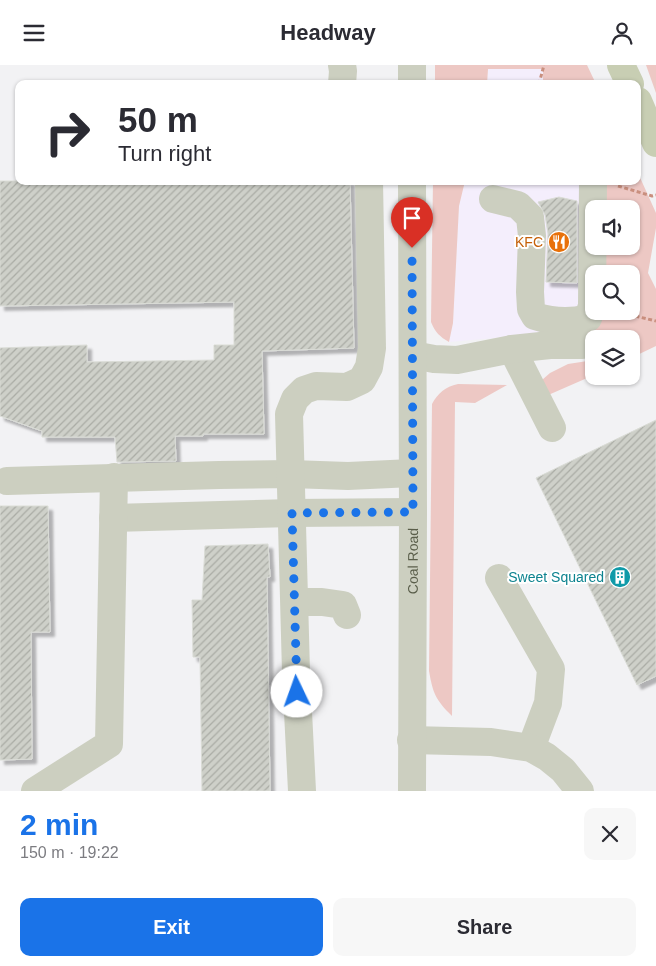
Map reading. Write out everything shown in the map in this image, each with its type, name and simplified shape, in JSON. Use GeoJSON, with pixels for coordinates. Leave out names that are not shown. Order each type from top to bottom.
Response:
{"type":"FeatureCollection","features":[{"type":"Feature","properties":{"kind":"main road"},"geometry":{"type":"LineString","coordinates":[[621,65],[628,80]]}},
{"type":"Feature","properties":{"kind":"main road"},"geometry":{"type":"LineString","coordinates":[[641,108],[656,143]]}},
{"type":"Feature","properties":{"kind":"street"},"geometry":{"type":"LineString","coordinates":[[342,65],[342,80]]}},
{"type":"Feature","properties":{"kind":"street"},"geometry":{"type":"LineString","coordinates":[[412,65],[412,80]]}},
{"type":"Feature","properties":{"kind":"street"},"geometry":{"type":"LineString","coordinates":[[302,791],[296,673],[289,414],[295,399],[304,390],[316,385],[347,387],[362,380],[370,367],[372,348],[369,185]]}},
{"type":"Feature","properties":{"kind":"street","name":"Coal Road"},"geometry":{"type":"LineString","coordinates":[[412,185],[412,791]]}},
{"type":"Feature","properties":{"kind":"street"},"geometry":{"type":"LineString","coordinates":[[595,265],[601,185]]}},
{"type":"Feature","properties":{"kind":"street"},"geometry":{"type":"LineString","coordinates":[[493,199],[518,205],[530,217],[532,236],[530,292],[531,309],[535,316],[562,321],[585,319]]}},
{"type":"Feature","properties":{"kind":"street"},"geometry":{"type":"LineString","coordinates":[[412,355],[434,359],[457,360],[512,349],[550,345],[582,345]]}},
{"type":"Feature","properties":{"kind":"street"},"geometry":{"type":"LineString","coordinates":[[512,349],[552,428]]}},
{"type":"Feature","properties":{"kind":"street"},"geometry":{"type":"LineString","coordinates":[[7,481],[291,474],[348,477],[412,473]]}},
{"type":"Feature","properties":{"kind":"street"},"geometry":{"type":"LineString","coordinates":[[35,791],[109,744],[114,477]]}},
{"type":"Feature","properties":{"kind":"street"},"geometry":{"type":"LineString","coordinates":[[113,518],[413,512]]}},
{"type":"Feature","properties":{"kind":"street"},"geometry":{"type":"LineString","coordinates":[[499,578],[551,669],[548,703],[531,749]]}},
{"type":"Feature","properties":{"kind":"street"},"geometry":{"type":"LineString","coordinates":[[295,602],[322,602],[343,605],[347,615]]}},
{"type":"Feature","properties":{"kind":"street"},"geometry":{"type":"LineString","coordinates":[[411,740],[491,742],[531,749],[547,757],[563,770],[580,791]]}},
{"type":"Feature","properties":{"kind":"path"},"geometry":{"type":"LineString","coordinates":[[540,80],[544,65]]}},
{"type":"Feature","properties":{"kind":"path"},"geometry":{"type":"LineString","coordinates":[[609,185],[652,196],[656,195]]}},
{"type":"Feature","properties":{"kind":"path"},"geometry":{"type":"LineString","coordinates":[[640,317],[656,321]]}},
{"type":"Feature","properties":{"kind":"shaded area"},"geometry":{"type":"Polygon","coordinates":[[[435,65],[587,65],[594,80],[543,80],[543,69],[488,69],[487,80],[435,80],[435,65]]]}},
{"type":"Feature","properties":{"kind":"shaded area"},"geometry":{"type":"Polygon","coordinates":[[[646,65],[656,65],[656,93],[646,65]]]}},
{"type":"Feature","properties":{"kind":"shaded area"},"geometry":{"type":"Polygon","coordinates":[[[488,69],[543,69],[543,80],[487,80],[488,69]]]}},
{"type":"Feature","properties":{"kind":"shaded area"},"geometry":{"type":"Polygon","coordinates":[[[641,180],[656,213],[656,228],[648,273],[656,289],[656,346],[640,354],[640,330],[591,330],[594,320],[640,320],[640,265],[597,265],[598,255],[640,255],[640,200],[598,200],[598,185],[641,185],[641,180]]]}},
{"type":"Feature","properties":{"kind":"shaded area"},"geometry":{"type":"Polygon","coordinates":[[[433,185],[464,185],[459,206],[453,323],[449,342],[438,334],[431,322],[433,185]]]}},
{"type":"Feature","properties":{"kind":"shaded area"},"geometry":{"type":"Polygon","coordinates":[[[464,185],[598,185],[597,200],[585,200],[585,255],[595,255],[594,265],[585,265],[585,320],[591,320],[591,330],[585,330],[585,333],[529,335],[449,342],[453,323],[459,206],[464,185]]]}},
{"type":"Feature","properties":{"kind":"shaded area"},"geometry":{"type":"Polygon","coordinates":[[[585,361],[585,379],[546,396],[542,380],[550,373],[568,364],[585,361]]]}},
{"type":"Feature","properties":{"kind":"shaded area"},"geometry":{"type":"Polygon","coordinates":[[[458,384],[507,385],[475,403],[455,402],[452,716],[436,696],[429,671],[432,404],[442,391],[458,384]]]}},
{"type":"Feature","properties":{"kind":"building"},"geometry":{"type":"Polygon","coordinates":[[[0,181],[15,181],[15,185],[350,185],[354,348],[262,351],[264,434],[175,436],[176,461],[117,462],[115,437],[42,437],[42,431],[0,416],[0,348],[87,345],[87,362],[214,360],[214,345],[234,345],[234,302],[0,306],[0,181]]]}},
{"type":"Feature","properties":{"kind":"building","name":"KFC"},"geometry":{"type":"Polygon","coordinates":[[[559,197],[577,201],[577,283],[546,282],[548,234],[545,215],[538,202],[559,197]]]}},
{"type":"Feature","properties":{"kind":"building","name":"Sweet Squared"},"geometry":{"type":"Polygon","coordinates":[[[656,420],[656,676],[637,685],[536,478],[656,420]]]}},
{"type":"Feature","properties":{"kind":"building"},"geometry":{"type":"Polygon","coordinates":[[[0,506],[48,506],[50,632],[31,632],[32,759],[0,760],[0,506]]]}},
{"type":"Feature","properties":{"kind":"building"},"geometry":{"type":"Polygon","coordinates":[[[268,544],[270,577],[267,577],[270,791],[202,791],[200,657],[193,657],[192,600],[202,600],[205,546],[268,544]]]}},
{"type":"Feature","properties":{"kind":"place","name":"KFC"},"geometry":{"type":"Point","coordinates":[559,242]}},
{"type":"Feature","properties":{"kind":"place","name":"Sweet Squared"},"geometry":{"type":"Point","coordinates":[620,577]}},
{"type":"Feature","properties":{"kind":"route"},"geometry":{"type":"LineString","coordinates":[[297,692],[292,513],[413,512],[412,248]]}}]}
